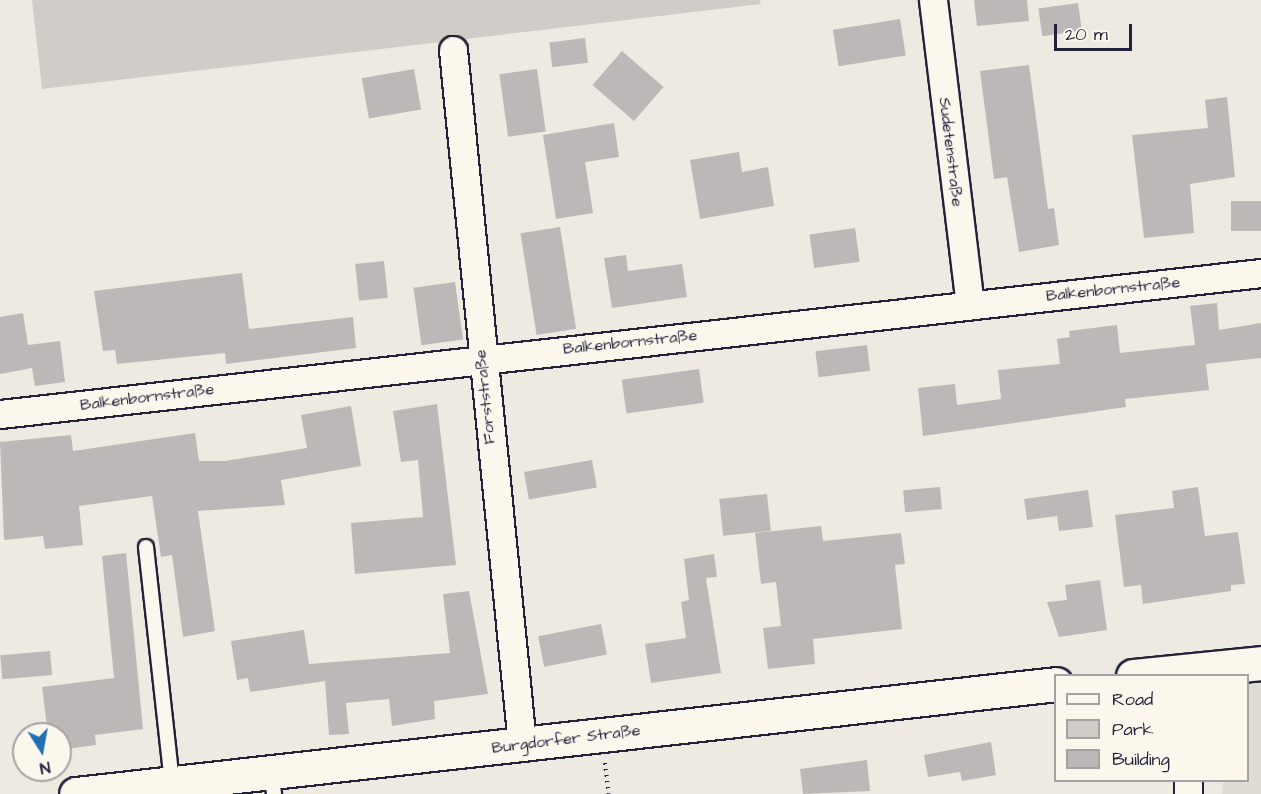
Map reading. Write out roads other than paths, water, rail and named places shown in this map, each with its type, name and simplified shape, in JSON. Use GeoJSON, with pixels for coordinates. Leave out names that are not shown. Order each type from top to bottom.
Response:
{"type":"FeatureCollection","features":[{"type":"Feature","properties":{"kind":"main road"},"geometry":{"type":"LineString","coordinates":[[1162,674],[1190,673],[1261,663]]}},
{"type":"Feature","properties":{"kind":"main road","name":"Burgdorfer Straße"},"geometry":{"type":"LineString","coordinates":[[76,794],[172,783],[272,783],[522,744],[1054,684]]}},
{"type":"Feature","properties":{"kind":"street","name":"Sudetenstraße"},"geometry":{"type":"LineString","coordinates":[[933,0],[970,305]]}},
{"type":"Feature","properties":{"kind":"street","name":"Forststraße"},"geometry":{"type":"LineString","coordinates":[[453,50],[481,358],[522,744]]}},
{"type":"Feature","properties":{"kind":"street","name":"Balkenbornstraße"},"geometry":{"type":"LineString","coordinates":[[0,414],[481,358],[1261,273]]}},
{"type":"Feature","properties":{"kind":"lane"},"geometry":{"type":"LineString","coordinates":[[146,547],[172,783]]}}]}
